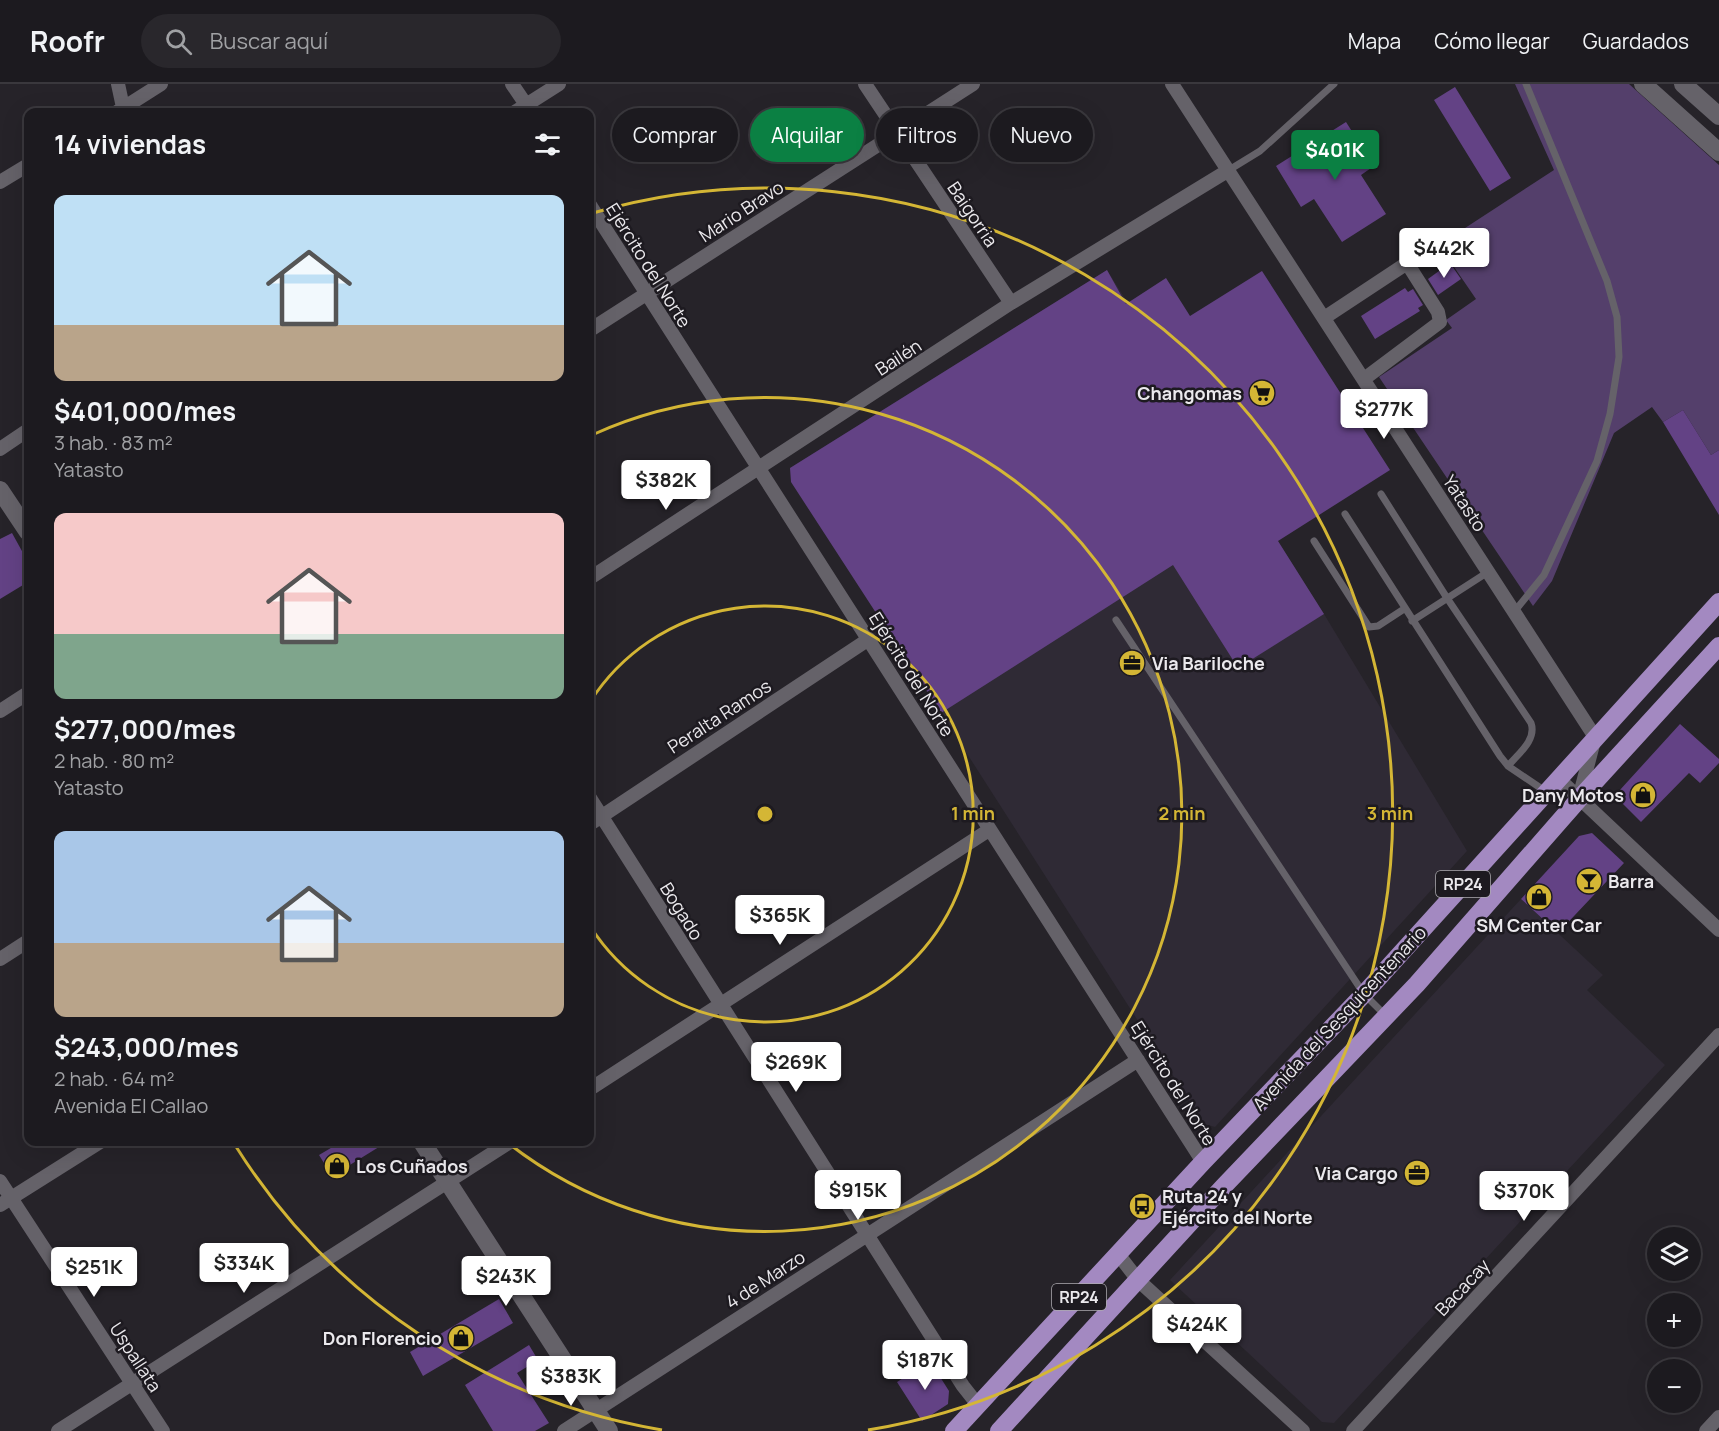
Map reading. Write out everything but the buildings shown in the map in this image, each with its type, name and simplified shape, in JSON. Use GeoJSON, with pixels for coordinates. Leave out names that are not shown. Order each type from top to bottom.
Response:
{"type":"FeatureCollection","features":[{"type":"Feature","properties":{"kind":"main road","name":"Avenida del Sesquicentenario"},"geometry":{"type":"LineString","coordinates":[[954,1431],[1203,1162],[1364,994],[1719,602]]}},
{"type":"Feature","properties":{"kind":"main road","name":"Avenida del Sesquicentenario"},"geometry":{"type":"LineString","coordinates":[[999,1431],[1386,1016],[1719,646]]}},
{"type":"Feature","properties":{"kind":"street"},"geometry":{"type":"LineString","coordinates":[[118,84],[121,108]]}},
{"type":"Feature","properties":{"kind":"street"},"geometry":{"type":"LineString","coordinates":[[125,108],[161,84]]}},
{"type":"Feature","properties":{"kind":"street"},"geometry":{"type":"LineString","coordinates":[[513,84],[523,108]]}},
{"type":"Feature","properties":{"kind":"street"},"geometry":{"type":"LineString","coordinates":[[527,108],[559,84]]}},
{"type":"Feature","properties":{"kind":"street","name":"Baigorria"},"geometry":{"type":"LineString","coordinates":[[865,84],[880,108]]}},
{"type":"Feature","properties":{"kind":"street","name":"Mario Bravo"},"geometry":{"type":"LineString","coordinates":[[935,108],[973,84]]}},
{"type":"Feature","properties":{"kind":"street","name":"Yatasto"},"geometry":{"type":"LineString","coordinates":[[1172,84],[1595,737]]}},
{"type":"Feature","properties":{"kind":"street"},"geometry":{"type":"LineString","coordinates":[[1643,84],[1719,152]]}},
{"type":"Feature","properties":{"kind":"street"},"geometry":{"type":"LineString","coordinates":[[1683,84],[1719,116]]}},
{"type":"Feature","properties":{"kind":"street","name":"Mario Bravo"},"geometry":{"type":"LineString","coordinates":[[594,327],[876,146]]}},
{"type":"Feature","properties":{"kind":"street","name":"Baigorria"},"geometry":{"type":"LineString","coordinates":[[916,162],[1011,303]]}},
{"type":"Feature","properties":{"kind":"street"},"geometry":{"type":"LineString","coordinates":[[0,182],[24,167]]}},
{"type":"Feature","properties":{"kind":"street","name":"Bailén"},"geometry":{"type":"LineString","coordinates":[[594,575],[759,470],[1011,303],[1229,170]]}},
{"type":"Feature","properties":{"kind":"street","name":"Ejército del Norte"},"geometry":{"type":"LineString","coordinates":[[594,211],[1203,1162]]}},
{"type":"Feature","properties":{"kind":"street"},"geometry":{"type":"LineString","coordinates":[[1324,318],[1436,244]]}},
{"type":"Feature","properties":{"kind":"street"},"geometry":{"type":"LineString","coordinates":[[1364,379],[1440,322],[1438,312],[1407,263]]}},
{"type":"Feature","properties":{"kind":"street"},"geometry":{"type":"LineString","coordinates":[[0,449],[24,433]]}},
{"type":"Feature","properties":{"kind":"street"},"geometry":{"type":"LineString","coordinates":[[0,490],[24,526]]}},
{"type":"Feature","properties":{"kind":"street","name":"Peralta Ramos"},"geometry":{"type":"LineString","coordinates":[[595,820],[869,639]]}},
{"type":"Feature","properties":{"kind":"street"},"geometry":{"type":"LineString","coordinates":[[0,711],[24,696]]}},
{"type":"Feature","properties":{"kind":"street"},"geometry":{"type":"LineString","coordinates":[[1579,799],[1595,737]]}},
{"type":"Feature","properties":{"kind":"street"},"geometry":{"type":"LineString","coordinates":[[1559,779],[1719,930]]}},
{"type":"Feature","properties":{"kind":"street","name":"Bogado"},"geometry":{"type":"LineString","coordinates":[[595,820],[720,1004],[868,1233],[963,1386],[978,1405]]}},
{"type":"Feature","properties":{"kind":"street"},"geometry":{"type":"LineString","coordinates":[[594,1086],[989,830]]}},
{"type":"Feature","properties":{"kind":"street"},"geometry":{"type":"LineString","coordinates":[[0,959],[24,944]]}},
{"type":"Feature","properties":{"kind":"street","name":"Bacacay"},"geometry":{"type":"LineString","coordinates":[[1353,1431],[1719,1035]]}},
{"type":"Feature","properties":{"kind":"street","name":"4 de Marzo"},"geometry":{"type":"LineString","coordinates":[[564,1431],[1138,1060]]}},
{"type":"Feature","properties":{"kind":"street"},"geometry":{"type":"LineString","coordinates":[[5,1202],[94,1146]]}},
{"type":"Feature","properties":{"kind":"street"},"geometry":{"type":"LineString","coordinates":[[424,1146],[609,1431]]}},
{"type":"Feature","properties":{"kind":"street"},"geometry":{"type":"LineString","coordinates":[[58,1431],[504,1146]]}},
{"type":"Feature","properties":{"kind":"street","name":"Uspallata"},"geometry":{"type":"LineString","coordinates":[[0,1181],[5,1202],[163,1431]]}},
{"type":"Feature","properties":{"kind":"street"},"geometry":{"type":"LineString","coordinates":[[1118,1254],[1138,1280],[1303,1431]]}},
{"type":"Feature","properties":{"kind":"street"},"geometry":{"type":"LineString","coordinates":[[1706,1431],[1719,1416]]}},
{"type":"Feature","properties":{"kind":"lane"},"geometry":{"type":"LineString","coordinates":[[1229,170],[1260,151],[1334,84]]}},
{"type":"Feature","properties":{"kind":"lane"},"geometry":{"type":"LineString","coordinates":[[1514,612],[1544,575],[1597,461],[1610,414],[1619,357],[1617,317],[1607,281],[1526,84]]}},
{"type":"Feature","properties":{"kind":"lane"},"geometry":{"type":"LineString","coordinates":[[1381,494],[1531,723],[1534,730],[1532,738],[1508,766]]}},
{"type":"Feature","properties":{"kind":"lane"},"geometry":{"type":"LineString","coordinates":[[1345,514],[1404,609],[1508,766],[1547,792]]}},
{"type":"Feature","properties":{"kind":"lane"},"geometry":{"type":"LineString","coordinates":[[1314,541],[1369,627],[1378,626],[1404,609]]}},
{"type":"Feature","properties":{"kind":"lane"},"geometry":{"type":"LineString","coordinates":[[1412,621],[1488,572]]}},
{"type":"Feature","properties":{"kind":"lane"},"geometry":{"type":"LineString","coordinates":[[1116,620],[1364,994],[1386,1016]]}},
{"type":"Feature","properties":{"kind":"shaded area"},"geometry":{"type":"Polygon","coordinates":[[[1515,84],[1629,84],[1719,165],[1719,450],[1711,455],[1683,410],[1663,422],[1652,407],[1614,433],[1552,581],[1533,606],[1379,377],[1452,328],[1446,320],[1476,299],[1439,245],[1554,170],[1515,84]]]}},
{"type":"Feature","properties":{"kind":"shaded area","name":"Via Bariloche"},"geometry":{"type":"Polygon","coordinates":[[[1107,270],[1324,614],[1467,851],[1215,1127],[1204,1124],[941,713],[790,468],[1107,270]]]}},
{"type":"Feature","properties":{"kind":"shaded area","name":"Via Cargo"},"geometry":{"type":"Polygon","coordinates":[[[1521,899],[1603,975],[1587,990],[1665,1065],[1334,1423],[1322,1422],[1170,1280],[1521,899]]]}},
{"type":"Feature","properties":{"kind":"place","name":"Changomas"},"geometry":{"type":"Point","coordinates":[1262,393]}},
{"type":"Feature","properties":{"kind":"place","name":"Via Bariloche"},"geometry":{"type":"Point","coordinates":[1132,663]}},
{"type":"Feature","properties":{"kind":"place","name":"Dany Motos"},"geometry":{"type":"Point","coordinates":[1643,795]}},
{"type":"Feature","properties":{"kind":"place","name":"Barra"},"geometry":{"type":"Point","coordinates":[1589,881]}},
{"type":"Feature","properties":{"kind":"place","name":"SM Center Car"},"geometry":{"type":"Point","coordinates":[1539,897]}},
{"type":"Feature","properties":{"kind":"place","name":"Los Cuñados"},"geometry":{"type":"Point","coordinates":[337,1166]}},
{"type":"Feature","properties":{"kind":"place","name":"Via Cargo"},"geometry":{"type":"Point","coordinates":[1417,1173]}},
{"type":"Feature","properties":{"kind":"place","name":"Ruta 24 y Ejército del Norte"},"geometry":{"type":"Point","coordinates":[1142,1206]}},
{"type":"Feature","properties":{"kind":"place","name":"Don Florencio"},"geometry":{"type":"Point","coordinates":[461,1338]}}]}
